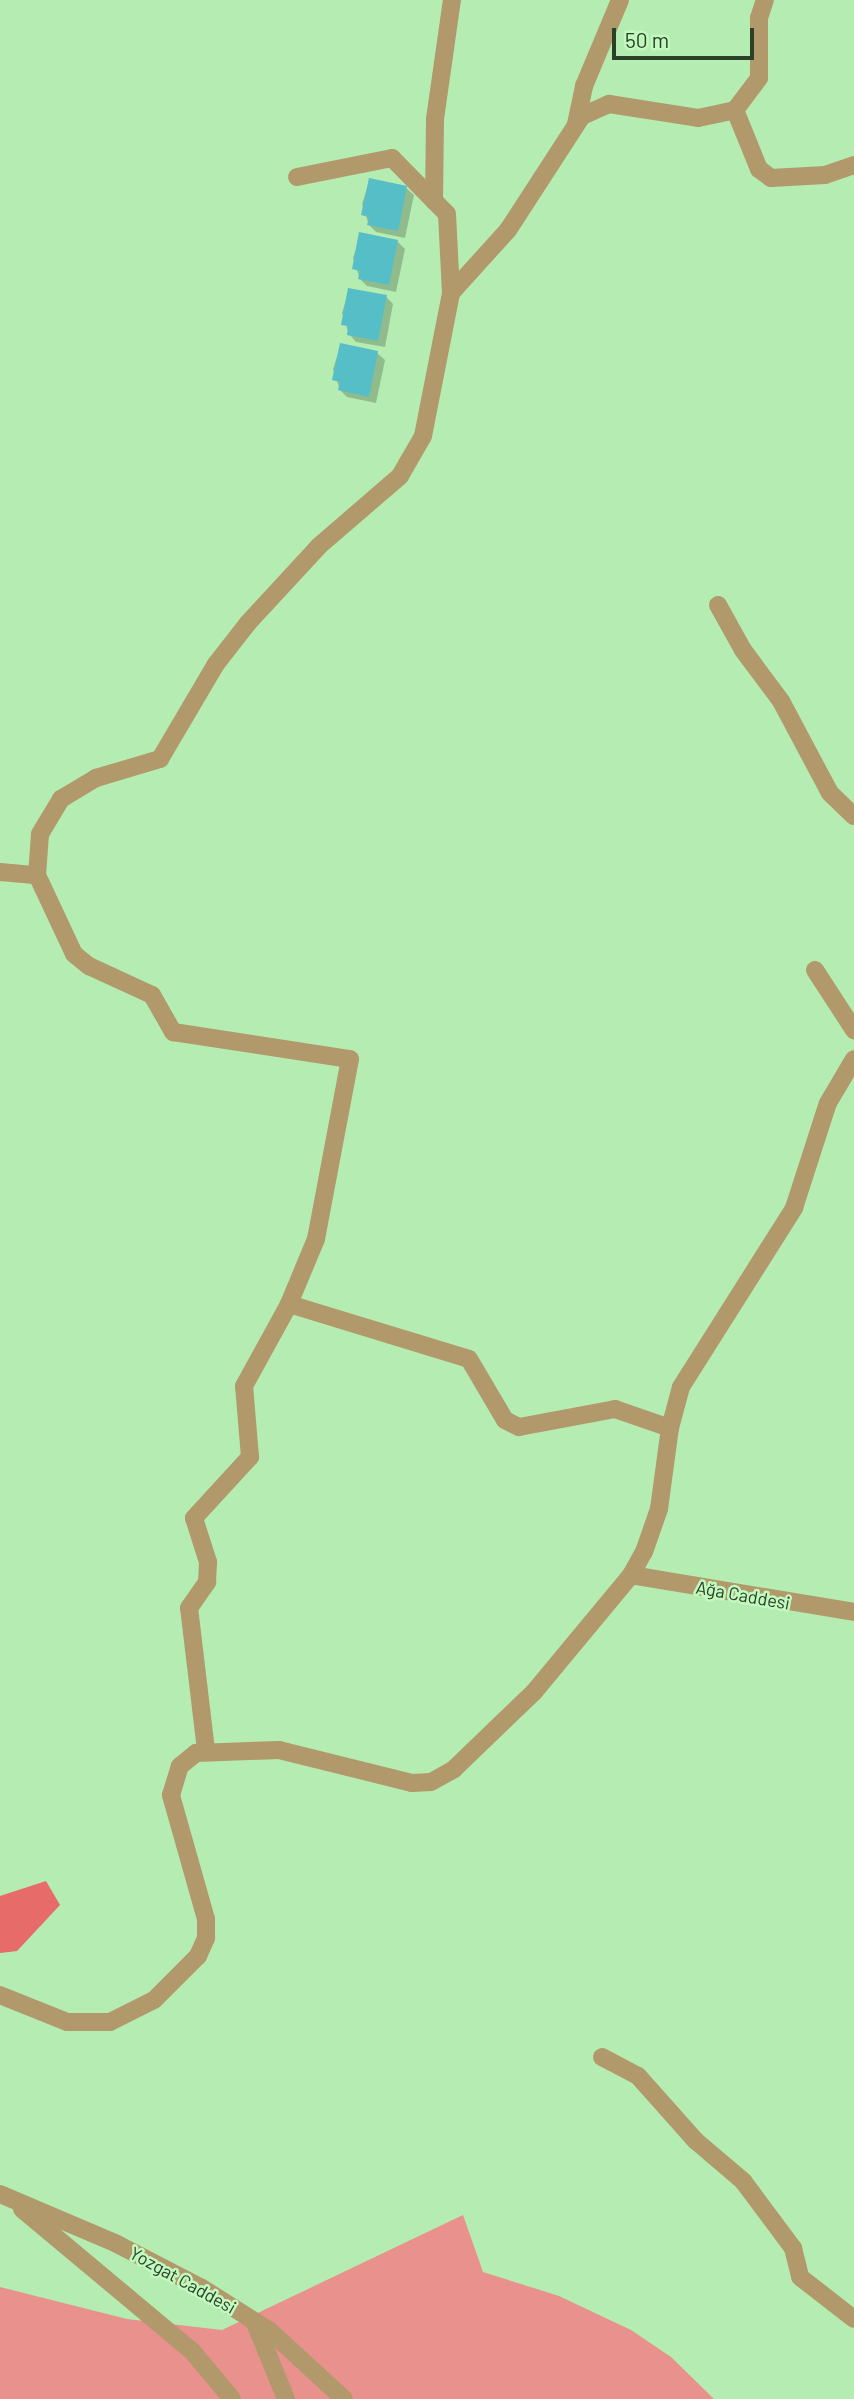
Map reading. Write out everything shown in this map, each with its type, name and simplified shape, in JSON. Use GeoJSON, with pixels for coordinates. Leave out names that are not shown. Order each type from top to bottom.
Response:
{"type":"FeatureCollection","features":[{"type":"Feature","properties":{"kind":"street"},"geometry":{"type":"LineString","coordinates":[[434,201],[435,119],[452,0]]}},
{"type":"Feature","properties":{"kind":"street"},"geometry":{"type":"LineString","coordinates":[[576,124],[584,86],[620,0]]}},
{"type":"Feature","properties":{"kind":"street"},"geometry":{"type":"LineString","coordinates":[[451,293],[508,230],[576,124],[589,110],[609,104],[698,118],[735,110],[759,78],[760,18],[765,0]]}},
{"type":"Feature","properties":{"kind":"street"},"geometry":{"type":"LineString","coordinates":[[735,110],[759,169],[771,178],[836,173],[854,165]]}},
{"type":"Feature","properties":{"kind":"street"},"geometry":{"type":"LineString","coordinates":[[206,1750],[189,1608],[202,1592],[208,1562],[194,1518],[250,1457],[244,1386],[289,1304],[316,1239],[350,1059],[173,1032],[152,995],[89,966],[74,954],[37,875],[40,834],[61,799],[96,778],[160,759],[216,664],[248,623],[319,546],[400,476],[423,436],[451,293],[447,214],[392,158],[297,177]]}},
{"type":"Feature","properties":{"kind":"street"},"geometry":{"type":"LineString","coordinates":[[719,605],[743,650],[781,701],[830,793],[854,816]]}},
{"type":"Feature","properties":{"kind":"street"},"geometry":{"type":"LineString","coordinates":[[0,872],[37,875]]}},
{"type":"Feature","properties":{"kind":"street"},"geometry":{"type":"LineString","coordinates":[[815,970],[854,1030]]}},
{"type":"Feature","properties":{"kind":"street"},"geometry":{"type":"LineString","coordinates":[[0,1995],[67,2022],[110,2022],[154,2000],[198,1956],[206,1938],[206,1919],[171,1795],[180,1766],[206,1750],[279,1750],[412,1783],[440,1780],[534,1692],[631,1575],[659,1509],[670,1428],[690,1367],[794,1208],[828,1103],[854,1059]]}},
{"type":"Feature","properties":{"kind":"street"},"geometry":{"type":"LineString","coordinates":[[289,1304],[468,1359],[505,1419],[519,1427],[615,1409],[670,1428]]}},
{"type":"Feature","properties":{"kind":"street","name":"Ağa Caddesi"},"geometry":{"type":"LineString","coordinates":[[631,1575],[854,1612]]}},
{"type":"Feature","properties":{"kind":"street"},"geometry":{"type":"LineString","coordinates":[[603,2057],[638,2076],[696,2141],[743,2181],[793,2248],[800,2277],[854,2319]]}},
{"type":"Feature","properties":{"kind":"street"},"geometry":{"type":"LineString","coordinates":[[4,2196],[192,2351],[232,2399]]}},
{"type":"Feature","properties":{"kind":"street","name":"Yozgat Caddesi"},"geometry":{"type":"LineString","coordinates":[[4,2196],[117,2244],[253,2319],[296,2351],[344,2399]]}},
{"type":"Feature","properties":{"kind":"street"},"geometry":{"type":"LineString","coordinates":[[253,2319],[286,2399]]}},
{"type":"Feature","properties":{"kind":"shaded area"},"geometry":{"type":"Polygon","coordinates":[[[46,1881],[60,1905],[17,1951],[0,1953],[0,1896],[46,1881]]]}},
{"type":"Feature","properties":{"kind":"shaded area"},"geometry":{"type":"Polygon","coordinates":[[[463,2215],[483,2272],[559,2296],[631,2330],[671,2357],[714,2399],[0,2399],[0,2287],[127,2319],[222,2330],[463,2215]]]}},
{"type":"Feature","properties":{"kind":"building"},"geometry":{"type":"Polygon","coordinates":[[[369,178],[407,186],[398,231],[367,225],[369,217],[361,215],[369,178]]]}},
{"type":"Feature","properties":{"kind":"building"},"geometry":{"type":"Polygon","coordinates":[[[359,232],[398,240],[389,285],[358,279],[360,271],[352,269],[359,232]]]}},
{"type":"Feature","properties":{"kind":"building"},"geometry":{"type":"Polygon","coordinates":[[[348,288],[387,295],[378,341],[347,335],[348,326],[341,325],[348,288]]]}},
{"type":"Feature","properties":{"kind":"building"},"geometry":{"type":"Polygon","coordinates":[[[340,343],[378,351],[369,397],[338,390],[340,382],[332,380],[340,343]]]}}]}
